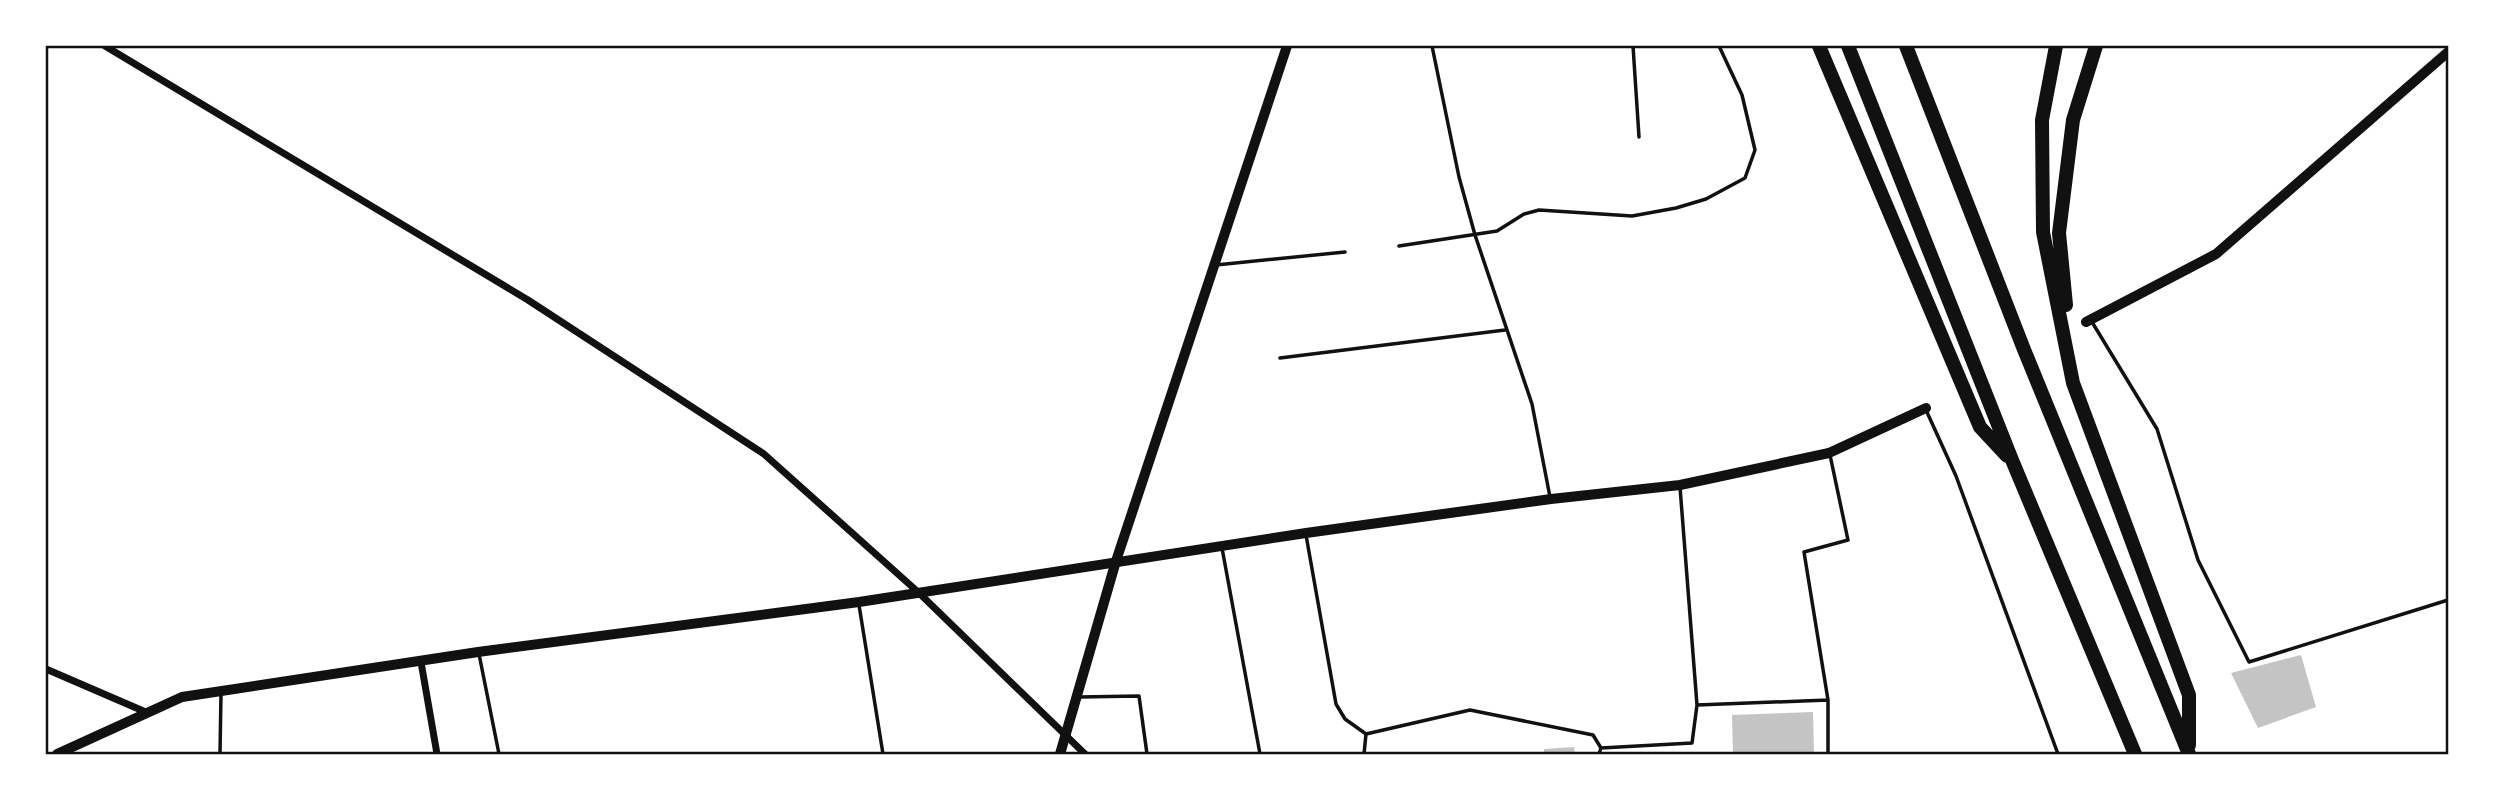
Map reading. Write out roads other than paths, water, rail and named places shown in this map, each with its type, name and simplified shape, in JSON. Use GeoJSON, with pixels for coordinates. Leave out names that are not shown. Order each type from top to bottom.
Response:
{"type":"FeatureCollection","features":[{"type":"Feature","properties":{"kind":"highway"},"geometry":{"type":"LineString","coordinates":[[1819,46],[1980,427],[2012,460]]}},
{"type":"Feature","properties":{"kind":"highway"},"geometry":{"type":"LineString","coordinates":[[1848,46],[2012,460],[2135,754]]}},
{"type":"Feature","properties":{"kind":"highway"},"geometry":{"type":"LineString","coordinates":[[1906,46],[2018,334],[2189,754]]}},
{"type":"Feature","properties":{"kind":"highway"},"geometry":{"type":"LineString","coordinates":[[2056,46],[2042,120],[2043,232],[2073,383],[2189,695],[2189,754]]}},
{"type":"Feature","properties":{"kind":"highway"},"geometry":{"type":"LineString","coordinates":[[2073,383],[2059,233],[2073,120],[2096,46]]}},
{"type":"Feature","properties":{"kind":"main road"},"geometry":{"type":"LineString","coordinates":[[1060,754],[1116,561],[1287,46]]}},
{"type":"Feature","properties":{"kind":"street"},"geometry":{"type":"LineString","coordinates":[[105,46],[528,300],[764,454],[918,592],[1085,754]]}},
{"type":"Feature","properties":{"kind":"street"},"geometry":{"type":"LineString","coordinates":[[2088,321],[2216,254],[2448,52]]}},
{"type":"Feature","properties":{"kind":"street"},"geometry":{"type":"LineString","coordinates":[[57,754],[182,697],[478,652],[859,603],[1306,533],[1551,499],[1679,485],[1829,453],[1926,408]]}},
{"type":"Feature","properties":{"kind":"street"},"geometry":{"type":"LineString","coordinates":[[421,662],[437,754]]}},
{"type":"Feature","properties":{"kind":"street"},"geometry":{"type":"LineString","coordinates":[[46,669],[149,713]]}},
{"type":"Feature","properties":{"kind":"lane"},"geometry":{"type":"LineString","coordinates":[[1432,46],[1475,235],[1532,404],[1551,499]]}},
{"type":"Feature","properties":{"kind":"lane"},"geometry":{"type":"LineString","coordinates":[[1633,46],[1639,137]]}},
{"type":"Feature","properties":{"kind":"lane"},"geometry":{"type":"LineString","coordinates":[[1399,246],[1497,231],[1524,214],[1539,209],[1632,216],[1676,208],[1706,199],[1745,178],[1755,150],[1742,95],[1719,46]]}},
{"type":"Feature","properties":{"kind":"lane"},"geometry":{"type":"LineString","coordinates":[[1214,265],[1345,251]]}},
{"type":"Feature","properties":{"kind":"lane"},"geometry":{"type":"LineString","coordinates":[[2088,321],[2157,429],[2198,560],[2249,662],[2448,600]]}},
{"type":"Feature","properties":{"kind":"lane"},"geometry":{"type":"LineString","coordinates":[[1280,358],[1505,330]]}},
{"type":"Feature","properties":{"kind":"lane"},"geometry":{"type":"LineString","coordinates":[[1926,408],[1956,476],[2058,754]]}},
{"type":"Feature","properties":{"kind":"lane"},"geometry":{"type":"LineString","coordinates":[[1828,754],[1828,700],[1804,552],[1848,540],[1829,453]]}},
{"type":"Feature","properties":{"kind":"lane"},"geometry":{"type":"LineString","coordinates":[[1601,748],[1692,743],[1697,705],[1679,485]]}},
{"type":"Feature","properties":{"kind":"lane"},"geometry":{"type":"LineString","coordinates":[[1306,533],[1336,704],[1345,719],[1366,734],[1470,710],[1593,735],[1601,748]]}},
{"type":"Feature","properties":{"kind":"lane"},"geometry":{"type":"LineString","coordinates":[[1222,545],[1261,754]]}},
{"type":"Feature","properties":{"kind":"lane"},"geometry":{"type":"LineString","coordinates":[[859,603],[883,754]]}},
{"type":"Feature","properties":{"kind":"lane"},"geometry":{"type":"LineString","coordinates":[[478,652],[499,754]]}},
{"type":"Feature","properties":{"kind":"lane"},"geometry":{"type":"LineString","coordinates":[[220,754],[221,691]]}},
{"type":"Feature","properties":{"kind":"lane"},"geometry":{"type":"LineString","coordinates":[[1077,697],[1139,696],[1147,754]]}},
{"type":"Feature","properties":{"kind":"lane"},"geometry":{"type":"LineString","coordinates":[[1697,705],[1828,700]]}},
{"type":"Feature","properties":{"kind":"lane"},"geometry":{"type":"LineString","coordinates":[[1364,754],[1366,734]]}},
{"type":"Feature","properties":{"kind":"lane"},"geometry":{"type":"LineString","coordinates":[[1599,754],[1601,748]]}}]}
